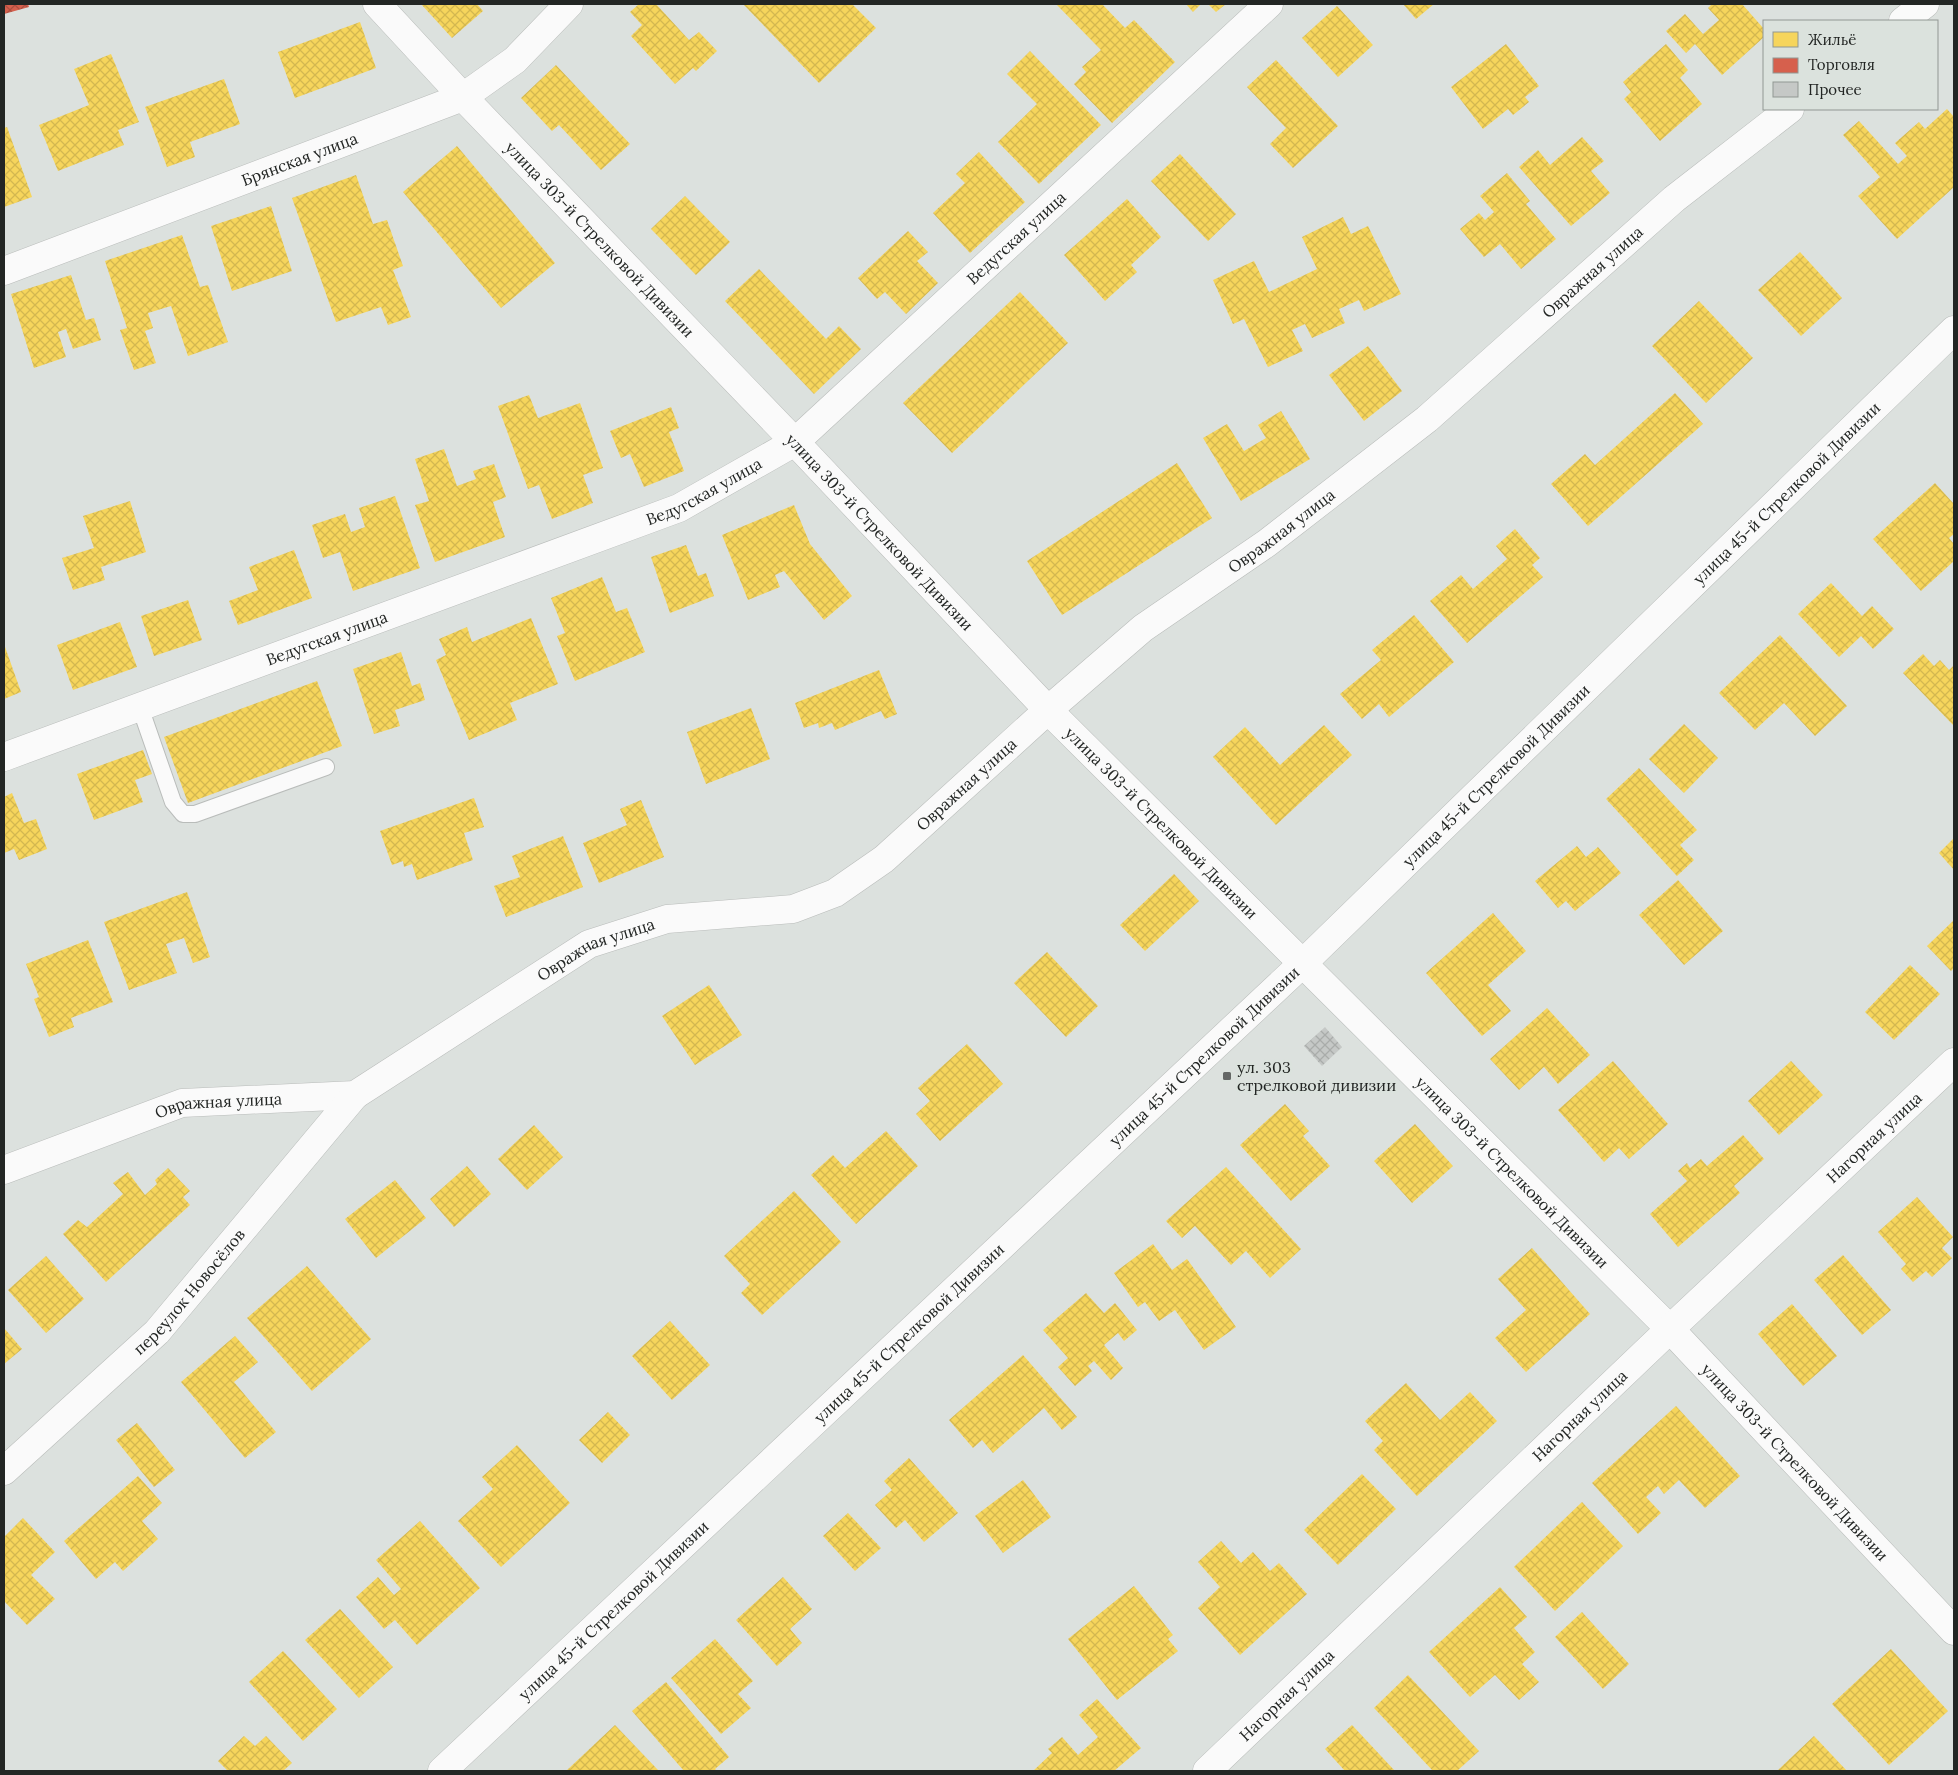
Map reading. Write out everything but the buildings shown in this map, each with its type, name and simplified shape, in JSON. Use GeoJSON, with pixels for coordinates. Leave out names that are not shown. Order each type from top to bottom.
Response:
{"type":"FeatureCollection","features":[{"type":"Feature","properties":{"kind":"street","name":"улица 303-й Стрелковой Дивизии"},"geometry":{"type":"LineString","coordinates":[[377,4],[407,34],[462,98],[795,442],[1048,710],[1670,1329],[1954,1631]]}},
{"type":"Feature","properties":{"kind":"street","name":"Брянская улица"},"geometry":{"type":"LineString","coordinates":[[4,271],[462,98],[515,60],[569,4]]}},
{"type":"Feature","properties":{"kind":"street","name":"Ведугская улица"},"geometry":{"type":"LineString","coordinates":[[4,757],[678,508],[795,442],[1269,4]]}},
{"type":"Feature","properties":{"kind":"street"},"geometry":{"type":"LineString","coordinates":[[1904,20],[1925,4]]}},
{"type":"Feature","properties":{"kind":"street","name":"Овражная улица"},"geometry":{"type":"LineString","coordinates":[[4,1170],[182,1103],[354,1095],[589,944],[667,919],[793,909],[835,893],[884,859],[1048,710],[1143,628],[1267,543],[1428,419],[1674,199],[1789,110]]}},
{"type":"Feature","properties":{"kind":"street","name":"улица 45-й Стрелковой Дивизии"},"geometry":{"type":"LineString","coordinates":[[442,1771],[1302,964],[1954,330]]}},
{"type":"Feature","properties":{"kind":"street","name":"Нагорная улица"},"geometry":{"type":"LineString","coordinates":[[1207,1771],[1670,1329],[1954,1062]]}},
{"type":"Feature","properties":{"kind":"street","name":"переулок Новосёлов"},"geometry":{"type":"LineString","coordinates":[[4,1471],[156,1332],[354,1095]]}},
{"type":"Feature","properties":{"kind":"lane"},"geometry":{"type":"LineString","coordinates":[[140,707],[174,802],[183,814],[195,814],[326,767]]}},
{"type":"Feature","properties":{"kind":"place","name":"ул. 303 стрелковой дивизии"},"geometry":{"type":"Point","coordinates":[1227,1076]}}]}
